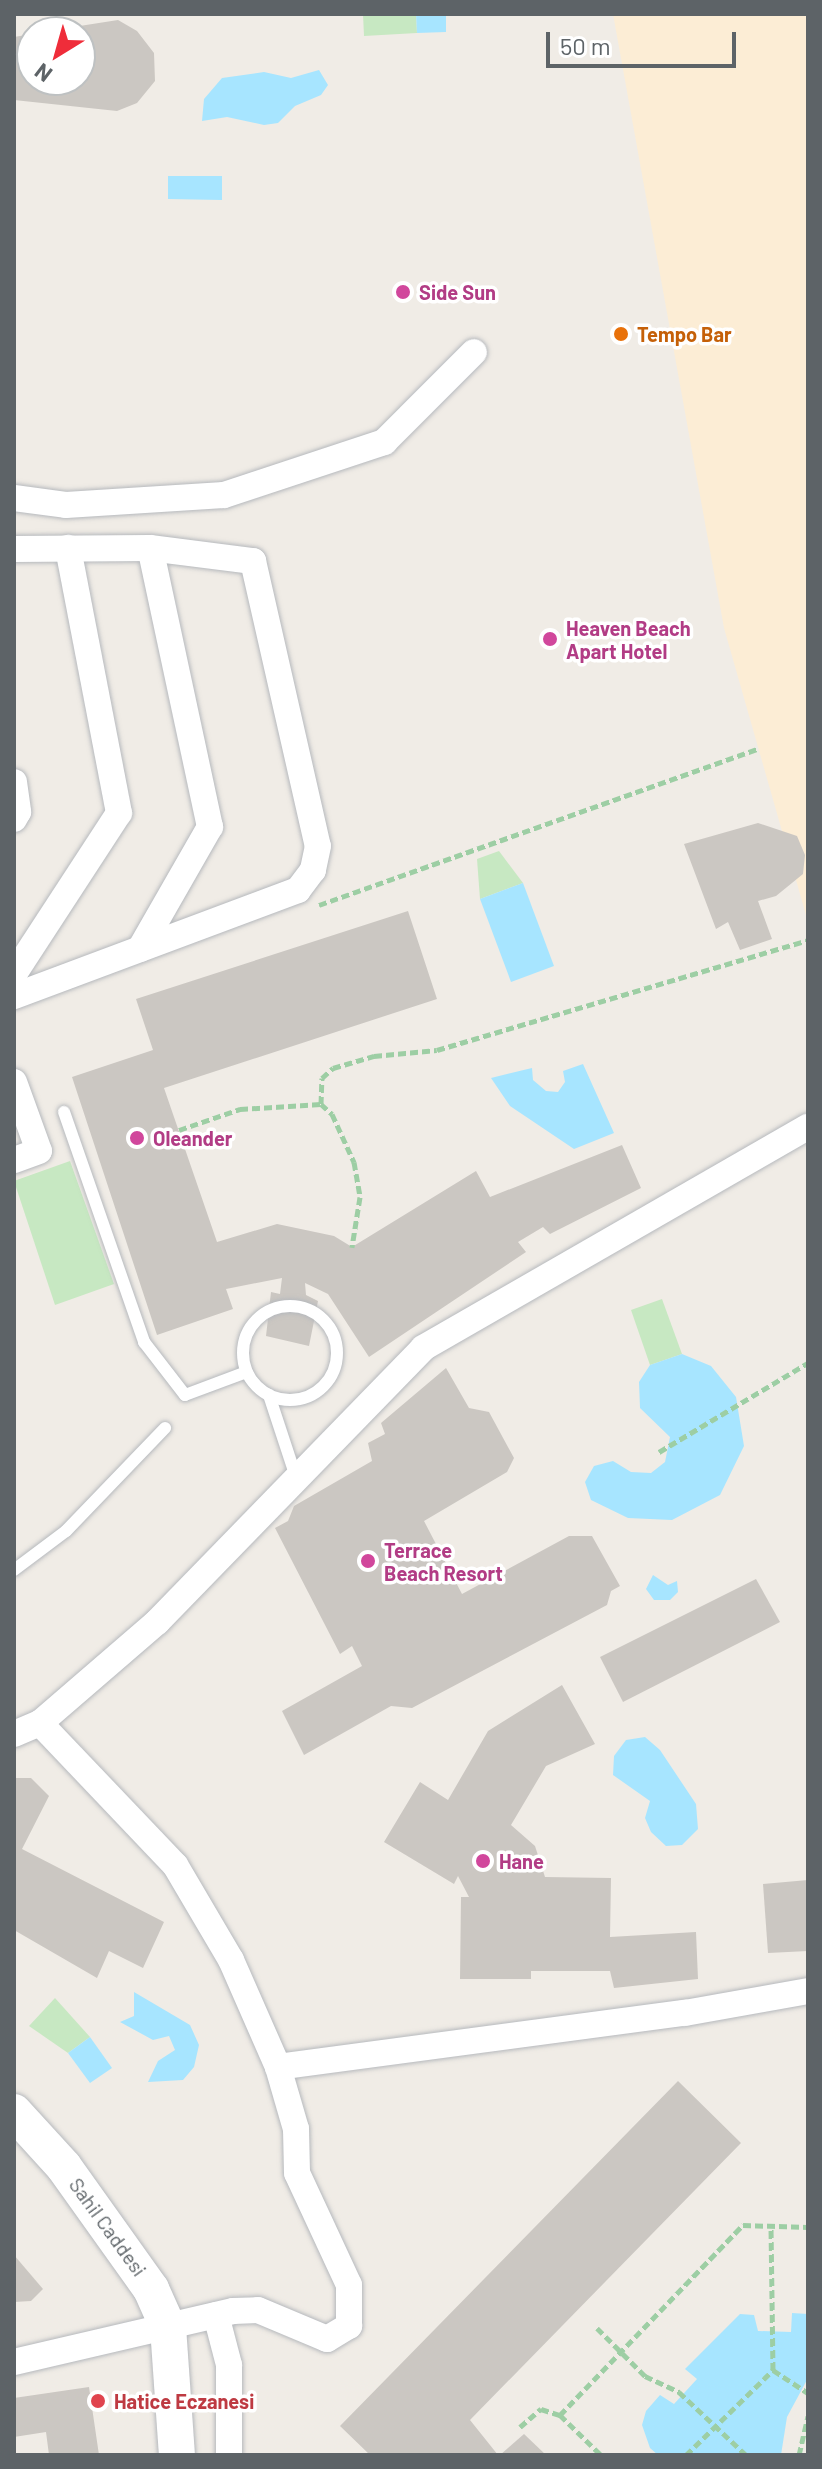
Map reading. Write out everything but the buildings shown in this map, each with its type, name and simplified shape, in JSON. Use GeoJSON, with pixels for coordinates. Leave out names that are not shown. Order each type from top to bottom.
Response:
{"type":"FeatureCollection","features":[{"type":"Feature","properties":{"kind":"main road","name":"Sahil Caddesi"},"geometry":{"type":"LineString","coordinates":[[14,2112],[131,2254],[168,2327],[177,2455]]}},
{"type":"Feature","properties":{"kind":"street"},"geometry":{"type":"LineString","coordinates":[[14,498],[66,505],[224,495],[384,442],[474,352]]}},
{"type":"Feature","properties":{"kind":"street"},"geometry":{"type":"LineString","coordinates":[[14,974],[119,813],[68,548]]}},
{"type":"Feature","properties":{"kind":"street"},"geometry":{"type":"LineString","coordinates":[[140,949],[210,827],[150,548]]}},
{"type":"Feature","properties":{"kind":"street"},"geometry":{"type":"LineString","coordinates":[[14,549],[150,548],[253,561],[318,846],[313,870],[298,890],[14,996]]}},
{"type":"Feature","properties":{"kind":"street"},"geometry":{"type":"LineString","coordinates":[[14,782],[18,812],[14,819]]}},
{"type":"Feature","properties":{"kind":"street"},"geometry":{"type":"LineString","coordinates":[[14,1082],[39,1151],[14,1160]]}},
{"type":"Feature","properties":{"kind":"street"},"geometry":{"type":"LineString","coordinates":[[14,1734],[40,1723],[157,1622],[423,1348],[808,1127]]}},
{"type":"Feature","properties":{"kind":"street"},"geometry":{"type":"LineString","coordinates":[[14,2362],[216,2315],[258,2310],[327,2339],[349,2326],[349,2285],[297,2173],[296,2129],[278,2067],[231,1960],[175,1865],[40,1723]]}},
{"type":"Feature","properties":{"kind":"street"},"geometry":{"type":"LineString","coordinates":[[278,2067],[685,2013],[808,1991]]}},
{"type":"Feature","properties":{"kind":"street"},"geometry":{"type":"LineString","coordinates":[[216,2315],[229,2365],[229,2455]]}},
{"type":"Feature","properties":{"kind":"lane"},"geometry":{"type":"LineString","coordinates":[[64,1112],[144,1342],[185,1395],[247,1372]]}},
{"type":"Feature","properties":{"kind":"lane"},"geometry":{"type":"LineString","coordinates":[[269,1395],[283,1400],[312,1395],[332,1375],[336,1346],[323,1321],[294,1306],[263,1314],[244,1340],[247,1372],[269,1395],[296,1477]]}},
{"type":"Feature","properties":{"kind":"lane"},"geometry":{"type":"LineString","coordinates":[[14,1570],[66,1531],[165,1428]]}},
{"type":"Feature","properties":{"kind":"path"},"geometry":{"type":"LineString","coordinates":[[306,910],[759,748]]}},
{"type":"Feature","properties":{"kind":"path"},"geometry":{"type":"LineString","coordinates":[[352,1247],[360,1197],[354,1162],[344,1135],[321,1104],[322,1078],[333,1068],[374,1056],[437,1050],[808,940]]}},
{"type":"Feature","properties":{"kind":"path"},"geometry":{"type":"LineString","coordinates":[[179,1130],[240,1109],[321,1104]]}},
{"type":"Feature","properties":{"kind":"path"},"geometry":{"type":"LineString","coordinates":[[659,1452],[808,1363]]}},
{"type":"Feature","properties":{"kind":"path"},"geometry":{"type":"LineString","coordinates":[[560,2415],[743,2225],[808,2227]]}},
{"type":"Feature","properties":{"kind":"path"},"geometry":{"type":"LineString","coordinates":[[686,2455],[771,2368],[771,2228]]}},
{"type":"Feature","properties":{"kind":"path"},"geometry":{"type":"LineString","coordinates":[[597,2328],[645,2376],[679,2392],[746,2455]]}},
{"type":"Feature","properties":{"kind":"path"},"geometry":{"type":"LineString","coordinates":[[771,2368],[808,2393]]}},
{"type":"Feature","properties":{"kind":"path"},"geometry":{"type":"LineString","coordinates":[[520,2427],[541,2409],[560,2415],[601,2455]]}},
{"type":"Feature","properties":{"kind":"path"},"geometry":{"type":"LineString","coordinates":[[799,2455],[808,2416]]}},
{"type":"Feature","properties":{"kind":"green space"},"geometry":{"type":"Polygon","coordinates":[[[363,14],[416,14],[417,33],[364,36],[363,14]]]}},
{"type":"Feature","properties":{"kind":"green space"},"geometry":{"type":"Polygon","coordinates":[[[499,851],[523,883],[480,899],[477,859],[499,851]]]}},
{"type":"Feature","properties":{"kind":"green space"},"geometry":{"type":"Polygon","coordinates":[[[70,1161],[114,1284],[55,1305],[14,1181],[70,1161]]]}},
{"type":"Feature","properties":{"kind":"green space"},"geometry":{"type":"Polygon","coordinates":[[[662,1299],[682,1354],[650,1365],[631,1310],[662,1299]]]}},
{"type":"Feature","properties":{"kind":"green space"},"geometry":{"type":"Polygon","coordinates":[[[55,1998],[90,2037],[68,2053],[29,2026],[55,1998]]]}},
{"type":"Feature","properties":{"kind":"sand"},"geometry":{"type":"Polygon","coordinates":[[[613,14],[808,14],[808,922],[724,628],[613,14]]]}},
{"type":"Feature","properties":{"kind":"water"},"geometry":{"type":"Polygon","coordinates":[[[416,14],[446,14],[446,32],[417,33],[416,14]]]}},
{"type":"Feature","properties":{"kind":"water"},"geometry":{"type":"Polygon","coordinates":[[[319,70],[328,85],[321,95],[295,106],[278,123],[264,125],[227,117],[202,121],[204,99],[222,78],[264,72],[291,78],[319,70]]]}},
{"type":"Feature","properties":{"kind":"water"},"geometry":{"type":"Polygon","coordinates":[[[168,176],[222,176],[222,200],[168,199],[168,176]]]}},
{"type":"Feature","properties":{"kind":"water"},"geometry":{"type":"Polygon","coordinates":[[[523,883],[554,966],[511,982],[480,899],[523,883]]]}},
{"type":"Feature","properties":{"kind":"water"},"geometry":{"type":"Polygon","coordinates":[[[583,1064],[614,1133],[574,1149],[510,1106],[491,1078],[532,1068],[533,1080],[546,1091],[558,1092],[565,1082],[563,1071],[583,1064]]]}},
{"type":"Feature","properties":{"kind":"water"},"geometry":{"type":"Polygon","coordinates":[[[682,1354],[711,1366],[736,1397],[744,1446],[720,1495],[672,1520],[628,1518],[591,1500],[585,1482],[594,1466],[613,1461],[631,1472],[651,1473],[665,1462],[670,1437],[640,1408],[639,1382],[650,1365],[682,1354]]]}},
{"type":"Feature","properties":{"kind":"water"},"geometry":{"type":"Polygon","coordinates":[[[653,1575],[668,1585],[677,1581],[678,1592],[670,1600],[654,1600],[646,1589],[653,1575]]]}},
{"type":"Feature","properties":{"kind":"water"},"geometry":{"type":"Polygon","coordinates":[[[645,1737],[660,1750],[696,1804],[698,1829],[682,1845],[666,1846],[651,1832],[645,1818],[650,1801],[613,1775],[614,1756],[626,1740],[645,1737]]]}},
{"type":"Feature","properties":{"kind":"water"},"geometry":{"type":"Polygon","coordinates":[[[134,1992],[190,2025],[199,2045],[194,2067],[183,2080],[148,2082],[158,2061],[175,2050],[169,2036],[153,2040],[120,2022],[134,2016],[134,1992]]]}},
{"type":"Feature","properties":{"kind":"water"},"geometry":{"type":"Polygon","coordinates":[[[90,2037],[112,2068],[90,2083],[68,2053],[90,2037]]]}},
{"type":"Feature","properties":{"kind":"water"},"geometry":{"type":"Polygon","coordinates":[[[792,2313],[808,2314],[808,2378],[787,2417],[781,2455],[658,2455],[650,2448],[642,2425],[646,2411],[660,2395],[674,2404],[697,2379],[685,2369],[740,2314],[754,2315],[758,2331],[791,2332],[792,2313]]]}},
{"type":"Feature","properties":{"kind":"place","name":"Side Sun"},"geometry":{"type":"Point","coordinates":[403,292]}},
{"type":"Feature","properties":{"kind":"place","name":"Tempo Bar"},"geometry":{"type":"Point","coordinates":[621,334]}},
{"type":"Feature","properties":{"kind":"place","name":"Heaven Beach Apart Hotel"},"geometry":{"type":"Point","coordinates":[550,639]}},
{"type":"Feature","properties":{"kind":"place","name":"Oleander"},"geometry":{"type":"Point","coordinates":[137,1138]}},
{"type":"Feature","properties":{"kind":"place","name":"Terrace Beach Resort"},"geometry":{"type":"Point","coordinates":[368,1561]}},
{"type":"Feature","properties":{"kind":"place","name":"Hane"},"geometry":{"type":"Point","coordinates":[483,1861]}},
{"type":"Feature","properties":{"kind":"place","name":"Hatice Eczanesi"},"geometry":{"type":"Point","coordinates":[98,2401]}}]}
